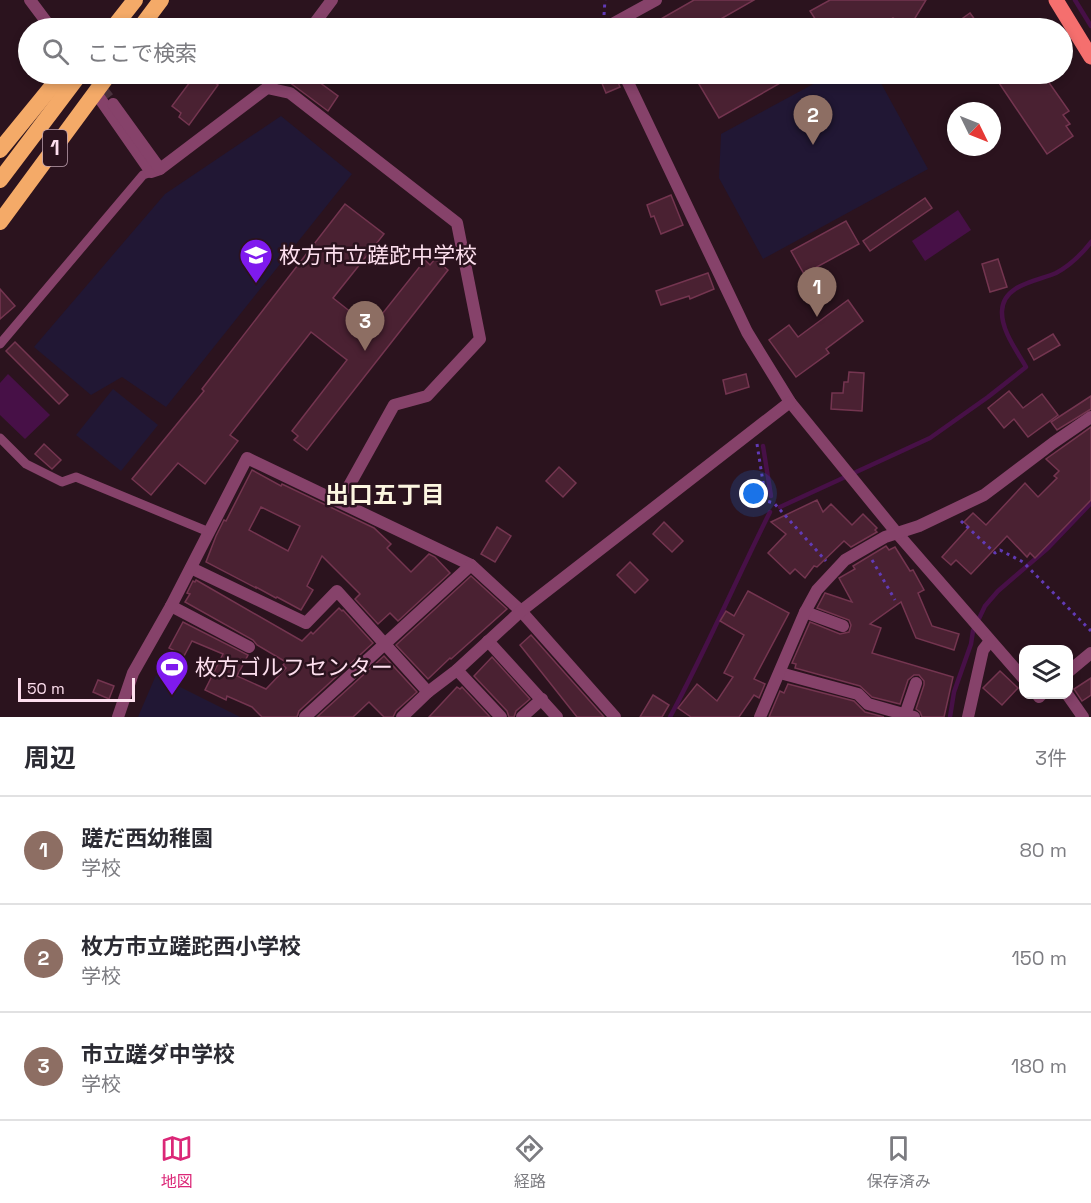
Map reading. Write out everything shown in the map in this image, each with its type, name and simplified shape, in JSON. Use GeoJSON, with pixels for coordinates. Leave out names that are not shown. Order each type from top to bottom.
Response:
{"type":"FeatureCollection","features":[{"type":"Feature","properties":{"kind":"highway"},"geometry":{"type":"LineString","coordinates":[[148,18],[161,0]]}},
{"type":"Feature","properties":{"kind":"highway"},"geometry":{"type":"LineString","coordinates":[[116,18],[133,2]]}},
{"type":"Feature","properties":{"kind":"highway"},"geometry":{"type":"LineString","coordinates":[[121,18],[133,2]]}},
{"type":"Feature","properties":{"kind":"highway"},"geometry":{"type":"LineString","coordinates":[[0,150],[54,84]]}},
{"type":"Feature","properties":{"kind":"highway","name":"1"},"geometry":{"type":"LineString","coordinates":[[0,180],[72,84]]}},
{"type":"Feature","properties":{"kind":"highway","name":"1"},"geometry":{"type":"LineString","coordinates":[[0,222],[102,84]]}},
{"type":"Feature","properties":{"kind":"main road"},"geometry":{"type":"LineString","coordinates":[[1056,0],[1067,18]]}},
{"type":"Feature","properties":{"kind":"main road"},"geometry":{"type":"LineString","coordinates":[[1073,28],[1091,57]]}},
{"type":"Feature","properties":{"kind":"street"},"geometry":{"type":"LineString","coordinates":[[30,0],[44,18]]}},
{"type":"Feature","properties":{"kind":"street"},"geometry":{"type":"LineString","coordinates":[[37,0],[49,18]]}},
{"type":"Feature","properties":{"kind":"street"},"geometry":{"type":"LineString","coordinates":[[318,18],[332,0]]}},
{"type":"Feature","properties":{"kind":"street"},"geometry":{"type":"LineString","coordinates":[[623,18],[656,0]]}},
{"type":"Feature","properties":{"kind":"street"},"geometry":{"type":"LineString","coordinates":[[155,171],[270,84]]}},
{"type":"Feature","properties":{"kind":"street"},"geometry":{"type":"LineString","coordinates":[[629,84],[747,332],[790,402],[896,532],[1019,674]]}},
{"type":"Feature","properties":{"kind":"street"},"geometry":{"type":"LineString","coordinates":[[267,88],[290,93],[457,223],[480,339],[427,396],[394,405],[340,502]]}},
{"type":"Feature","properties":{"kind":"street"},"geometry":{"type":"LineString","coordinates":[[96,93],[155,171]]}},
{"type":"Feature","properties":{"kind":"street"},"geometry":{"type":"LineString","coordinates":[[113,104],[155,171]]}},
{"type":"Feature","properties":{"kind":"street"},"geometry":{"type":"LineString","coordinates":[[402,717],[521,611],[790,402]]}},
{"type":"Feature","properties":{"kind":"street"},"geometry":{"type":"LineString","coordinates":[[760,717],[805,612],[817,590],[845,560],[896,532],[919,526],[984,495],[1091,417]]}},
{"type":"Feature","properties":{"kind":"street"},"geometry":{"type":"LineString","coordinates":[[118,717],[133,673],[171,606],[247,458],[471,565],[521,611],[615,717]]}},
{"type":"Feature","properties":{"kind":"street"},"geometry":{"type":"LineString","coordinates":[[305,717],[471,565]]}},
{"type":"Feature","properties":{"kind":"street"},"geometry":{"type":"LineString","coordinates":[[191,567],[306,623],[337,591],[428,692]]}},
{"type":"Feature","properties":{"kind":"street"},"geometry":{"type":"LineString","coordinates":[[171,606],[249,647]]}},
{"type":"Feature","properties":{"kind":"street"},"geometry":{"type":"LineString","coordinates":[[805,612],[843,626]]}},
{"type":"Feature","properties":{"kind":"street"},"geometry":{"type":"LineString","coordinates":[[488,641],[557,717]]}},
{"type":"Feature","properties":{"kind":"street"},"geometry":{"type":"LineString","coordinates":[[968,717],[983,650],[990,641]]}},
{"type":"Feature","properties":{"kind":"street"},"geometry":{"type":"LineString","coordinates":[[1073,668],[1091,652]]}},
{"type":"Feature","properties":{"kind":"street"},"geometry":{"type":"LineString","coordinates":[[457,670],[501,717]]}},
{"type":"Feature","properties":{"kind":"street"},"geometry":{"type":"LineString","coordinates":[[780,674],[858,694],[868,704],[910,716],[916,683]]}},
{"type":"Feature","properties":{"kind":"street"},"geometry":{"type":"LineString","coordinates":[[522,717],[542,699]]}},
{"type":"Feature","properties":{"kind":"street"},"geometry":{"type":"LineString","coordinates":[[1070,699],[1083,717]]}},
{"type":"Feature","properties":{"kind":"lane"},"geometry":{"type":"LineString","coordinates":[[0,344],[143,175],[155,171]]}},
{"type":"Feature","properties":{"kind":"lane"},"geometry":{"type":"LineString","coordinates":[[0,438],[26,464],[62,482],[76,477],[209,532]]}},
{"type":"Feature","properties":{"kind":"path"},"geometry":{"type":"LineString","coordinates":[[754,430],[766,501],[774,504],[834,570]]}},
{"type":"Feature","properties":{"kind":"path"},"geometry":{"type":"LineString","coordinates":[[951,512],[995,553],[1000,550],[1023,562],[1091,632]]}},
{"type":"Feature","properties":{"kind":"path"},"geometry":{"type":"LineString","coordinates":[[865,548],[895,600]]}},
{"type":"Feature","properties":{"kind":"shaded area"},"geometry":{"type":"Polygon","coordinates":[[[814,84],[881,84],[928,169],[763,259],[719,178],[721,134],[814,84]]]}},
{"type":"Feature","properties":{"kind":"shaded area"},"geometry":{"type":"Polygon","coordinates":[[[281,116],[352,174],[166,407],[122,377],[91,395],[34,347],[165,194],[281,116]]]}},
{"type":"Feature","properties":{"kind":"shaded area"},"geometry":{"type":"Polygon","coordinates":[[[958,210],[971,230],[925,261],[912,241],[958,210]]]}},
{"type":"Feature","properties":{"kind":"shaded area"},"geometry":{"type":"Polygon","coordinates":[[[8,374],[50,415],[25,439],[0,415],[0,383],[8,374]]]}},
{"type":"Feature","properties":{"kind":"shaded area"},"geometry":{"type":"Polygon","coordinates":[[[113,389],[158,425],[121,471],[76,435],[113,389]]]}},
{"type":"Feature","properties":{"kind":"shaded area","name":"枚方ゴルフセンター"},"geometry":{"type":"Polygon","coordinates":[[[156,675],[240,717],[138,717],[156,675]]]}},
{"type":"Feature","properties":{"kind":"building"},"geometry":{"type":"Polygon","coordinates":[[[694,0],[754,0],[722,18],[662,18],[694,0]]]}},
{"type":"Feature","properties":{"kind":"building"},"geometry":{"type":"Polygon","coordinates":[[[830,0],[926,0],[915,18],[815,18],[810,11],[830,0]]]}},
{"type":"Feature","properties":{"kind":"building"},"geometry":{"type":"Polygon","coordinates":[[[970,13],[974,18],[963,18],[970,13]]]}},
{"type":"Feature","properties":{"kind":"building"},"geometry":{"type":"Polygon","coordinates":[[[188,84],[218,85],[189,125],[179,117],[181,113],[172,106],[188,84]]]}},
{"type":"Feature","properties":{"kind":"building"},"geometry":{"type":"Polygon","coordinates":[[[292,84],[322,84],[338,96],[328,111],[292,84]]]}},
{"type":"Feature","properties":{"kind":"building"},"geometry":{"type":"Polygon","coordinates":[[[602,84],[619,84],[620,87],[606,93],[602,84]]]}},
{"type":"Feature","properties":{"kind":"building"},"geometry":{"type":"Polygon","coordinates":[[[699,84],[778,84],[719,118],[699,84]]]}},
{"type":"Feature","properties":{"kind":"building"},"geometry":{"type":"Polygon","coordinates":[[[1000,84],[1050,84],[1069,111],[1063,115],[1070,124],[1066,126],[1073,136],[1047,154],[1000,84]]]}},
{"type":"Feature","properties":{"kind":"building"},"geometry":{"type":"Polygon","coordinates":[[[671,195],[683,225],[661,234],[647,205],[671,195]]]}},
{"type":"Feature","properties":{"kind":"building"},"geometry":{"type":"Polygon","coordinates":[[[925,198],[932,208],[870,251],[863,241],[925,198]]]}},
{"type":"Feature","properties":{"kind":"building"},"geometry":{"type":"Polygon","coordinates":[[[345,204],[384,234],[333,298],[371,328],[425,260],[430,265],[435,259],[448,270],[307,450],[294,440],[298,436],[292,431],[347,360],[311,332],[230,435],[238,441],[205,484],[178,463],[151,495],[132,479],[204,391],[202,389],[345,204]]]}},
{"type":"Feature","properties":{"kind":"building"},"geometry":{"type":"Polygon","coordinates":[[[846,221],[859,244],[804,274],[791,251],[846,221]]]}},
{"type":"Feature","properties":{"kind":"building"},"geometry":{"type":"Polygon","coordinates":[[[998,259],[1007,287],[990,292],[982,264],[998,259]]]}},
{"type":"Feature","properties":{"kind":"building"},"geometry":{"type":"Polygon","coordinates":[[[708,273],[714,289],[690,299],[689,296],[661,305],[656,291],[708,273]]]}},
{"type":"Feature","properties":{"kind":"building"},"geometry":{"type":"Polygon","coordinates":[[[0,289],[15,306],[0,319],[0,289]]]}},
{"type":"Feature","properties":{"kind":"building"},"geometry":{"type":"Polygon","coordinates":[[[848,300],[863,321],[826,349],[829,353],[796,377],[769,340],[789,325],[798,337],[848,300]]]}},
{"type":"Feature","properties":{"kind":"building"},"geometry":{"type":"Polygon","coordinates":[[[1053,334],[1060,345],[1034,360],[1028,349],[1053,334]]]}},
{"type":"Feature","properties":{"kind":"building"},"geometry":{"type":"Polygon","coordinates":[[[15,342],[68,395],[59,404],[6,351],[15,342]]]}},
{"type":"Feature","properties":{"kind":"building"},"geometry":{"type":"Polygon","coordinates":[[[849,372],[864,373],[862,411],[831,409],[832,393],[843,393],[844,382],[848,382],[849,372]]]}},
{"type":"Feature","properties":{"kind":"building"},"geometry":{"type":"Polygon","coordinates":[[[746,374],[749,387],[726,394],[723,380],[746,374]]]}},
{"type":"Feature","properties":{"kind":"building"},"geometry":{"type":"Polygon","coordinates":[[[1009,391],[1023,408],[1042,394],[1058,415],[1028,437],[1014,419],[1004,428],[988,408],[1009,391]]]}},
{"type":"Feature","properties":{"kind":"building"},"geometry":{"type":"Polygon","coordinates":[[[1091,396],[1091,409],[1057,430],[1051,422],[1091,396]]]}},
{"type":"Feature","properties":{"kind":"building"},"geometry":{"type":"Polygon","coordinates":[[[1091,427],[1091,500],[1035,558],[1030,553],[1027,557],[1007,536],[971,574],[956,560],[951,565],[942,557],[969,527],[964,522],[973,513],[986,525],[1025,483],[1038,497],[1057,478],[1054,476],[1059,471],[1046,459],[1091,427]]]}},
{"type":"Feature","properties":{"kind":"building"},"geometry":{"type":"Polygon","coordinates":[[[44,444],[61,460],[52,469],[35,454],[44,444]]]}},
{"type":"Feature","properties":{"kind":"building"},"geometry":{"type":"Polygon","coordinates":[[[559,467],[576,483],[563,497],[546,481],[559,467]]]}},
{"type":"Feature","properties":{"kind":"building"},"geometry":{"type":"Polygon","coordinates":[[[252,470],[281,486],[282,484],[374,528],[391,544],[387,548],[411,572],[429,554],[435,557],[450,573],[398,621],[390,613],[378,624],[355,599],[360,594],[322,556],[307,586],[313,590],[301,610],[206,562],[216,536],[224,520],[226,521],[252,470]],[[261,507],[249,530],[288,551],[300,526],[261,507]]]}},
{"type":"Feature","properties":{"kind":"building"},"geometry":{"type":"Polygon","coordinates":[[[817,500],[823,512],[831,504],[852,525],[863,514],[877,528],[875,530],[877,532],[851,547],[844,541],[817,567],[814,566],[805,578],[795,569],[790,574],[768,553],[786,534],[771,522],[817,500]]]}},
{"type":"Feature","properties":{"kind":"building"},"geometry":{"type":"Polygon","coordinates":[[[664,522],[683,541],[672,552],[653,534],[664,522]]]}},
{"type":"Feature","properties":{"kind":"building"},"geometry":{"type":"Polygon","coordinates":[[[497,527],[511,536],[495,562],[481,554],[497,527]]]}},
{"type":"Feature","properties":{"kind":"building"},"geometry":{"type":"Polygon","coordinates":[[[886,546],[889,550],[895,547],[910,571],[913,570],[924,590],[918,593],[932,626],[959,634],[954,650],[916,638],[901,602],[870,624],[881,628],[872,653],[953,677],[944,717],[922,717],[916,709],[924,685],[919,675],[914,675],[908,680],[900,704],[872,697],[860,686],[795,668],[796,664],[792,663],[810,622],[840,634],[849,632],[851,625],[849,620],[817,608],[825,593],[852,602],[839,578],[855,569],[853,566],[886,546]]]}},
{"type":"Feature","properties":{"kind":"building"},"geometry":{"type":"Polygon","coordinates":[[[630,562],[648,580],[635,593],[617,575],[630,562]]]}},
{"type":"Feature","properties":{"kind":"building"},"geometry":{"type":"Polygon","coordinates":[[[471,576],[507,609],[428,679],[396,645],[471,576]]]}},
{"type":"Feature","properties":{"kind":"building"},"geometry":{"type":"Polygon","coordinates":[[[196,580],[302,641],[311,632],[313,634],[339,608],[373,643],[299,711],[297,717],[262,717],[252,707],[227,696],[226,700],[205,690],[223,654],[192,641],[184,656],[169,648],[183,622],[248,655],[237,676],[266,689],[286,668],[283,665],[286,662],[257,645],[253,640],[185,602],[190,594],[187,593],[193,581],[196,580]]]}},
{"type":"Feature","properties":{"kind":"building"},"geometry":{"type":"Polygon","coordinates":[[[748,591],[789,613],[754,679],[765,684],[759,698],[754,695],[739,717],[691,717],[678,708],[697,684],[717,701],[733,677],[724,673],[744,635],[720,621],[726,611],[734,616],[748,591]]]}},
{"type":"Feature","properties":{"kind":"building"},"geometry":{"type":"Polygon","coordinates":[[[531,635],[604,717],[577,717],[520,645],[531,635]]]}},
{"type":"Feature","properties":{"kind":"building"},"geometry":{"type":"Polygon","coordinates":[[[384,656],[417,692],[396,711],[393,717],[384,717],[369,702],[353,717],[317,717],[384,656]]]}},
{"type":"Feature","properties":{"kind":"building"},"geometry":{"type":"Polygon","coordinates":[[[492,657],[530,699],[516,711],[514,717],[509,717],[507,711],[474,676],[492,657]]]}},
{"type":"Feature","properties":{"kind":"building"},"geometry":{"type":"Polygon","coordinates":[[[1000,671],[1018,688],[1002,705],[983,688],[1000,671]]]}},
{"type":"Feature","properties":{"kind":"building"},"geometry":{"type":"Polygon","coordinates":[[[1091,678],[1091,695],[1082,701],[1074,689],[1091,678]]]}},
{"type":"Feature","properties":{"kind":"building"},"geometry":{"type":"Polygon","coordinates":[[[98,680],[114,686],[109,699],[93,692],[98,680]]]}},
{"type":"Feature","properties":{"kind":"building"},"geometry":{"type":"Polygon","coordinates":[[[788,684],[854,701],[865,712],[884,717],[769,717],[780,691],[784,693],[788,684]]]}},
{"type":"Feature","properties":{"kind":"building"},"geometry":{"type":"Polygon","coordinates":[[[457,687],[460,689],[462,687],[490,717],[429,717],[457,687]]]}},
{"type":"Feature","properties":{"kind":"building"},"geometry":{"type":"Polygon","coordinates":[[[653,695],[669,705],[662,717],[640,717],[653,695]]]}},
{"type":"Feature","properties":{"kind":"waterway"},"geometry":{"type":"LineString","coordinates":[[1075,0],[1091,26]]}},
{"type":"Feature","properties":{"kind":"waterway"},"geometry":{"type":"LineString","coordinates":[[780,507],[930,438],[1026,367],[1004,326],[1002,318],[1004,302],[1015,289],[1066,267],[1091,242]]}},
{"type":"Feature","properties":{"kind":"waterway"},"geometry":{"type":"LineString","coordinates":[[763,446],[771,496]]}},
{"type":"Feature","properties":{"kind":"waterway"},"geometry":{"type":"LineString","coordinates":[[950,717],[954,692],[971,644],[973,631],[985,606],[998,591],[1048,548],[1091,503]]}},
{"type":"Feature","properties":{"kind":"waterway"},"geometry":{"type":"LineString","coordinates":[[670,717],[770,512]]}},
{"type":"Feature","properties":{"kind":"tunnel"},"geometry":{"type":"LineString","coordinates":[[98,84],[113,104]]}},
{"type":"Feature","properties":{"kind":"place","name":"枚方市立蹉跎西小学校"},"geometry":{"type":"Point","coordinates":[813,145]}},
{"type":"Feature","properties":{"kind":"place","name":"枚方市立蹉跎中学校"},"geometry":{"type":"Point","coordinates":[256,284]}},
{"type":"Feature","properties":{"kind":"place","name":"蹉だ西幼稚園"},"geometry":{"type":"Point","coordinates":[817,317]}},
{"type":"Feature","properties":{"kind":"place","name":"市立蹉ダ中学校"},"geometry":{"type":"Point","coordinates":[365,351]}},
{"type":"Feature","properties":{"kind":"place","name":"枚方ゴルフセンター"},"geometry":{"type":"Point","coordinates":[172,696]}},
{"type":"Feature","properties":{"kind":"district","name":"出口五丁目"},"geometry":{"type":"Point","coordinates":[385,495]}}]}
